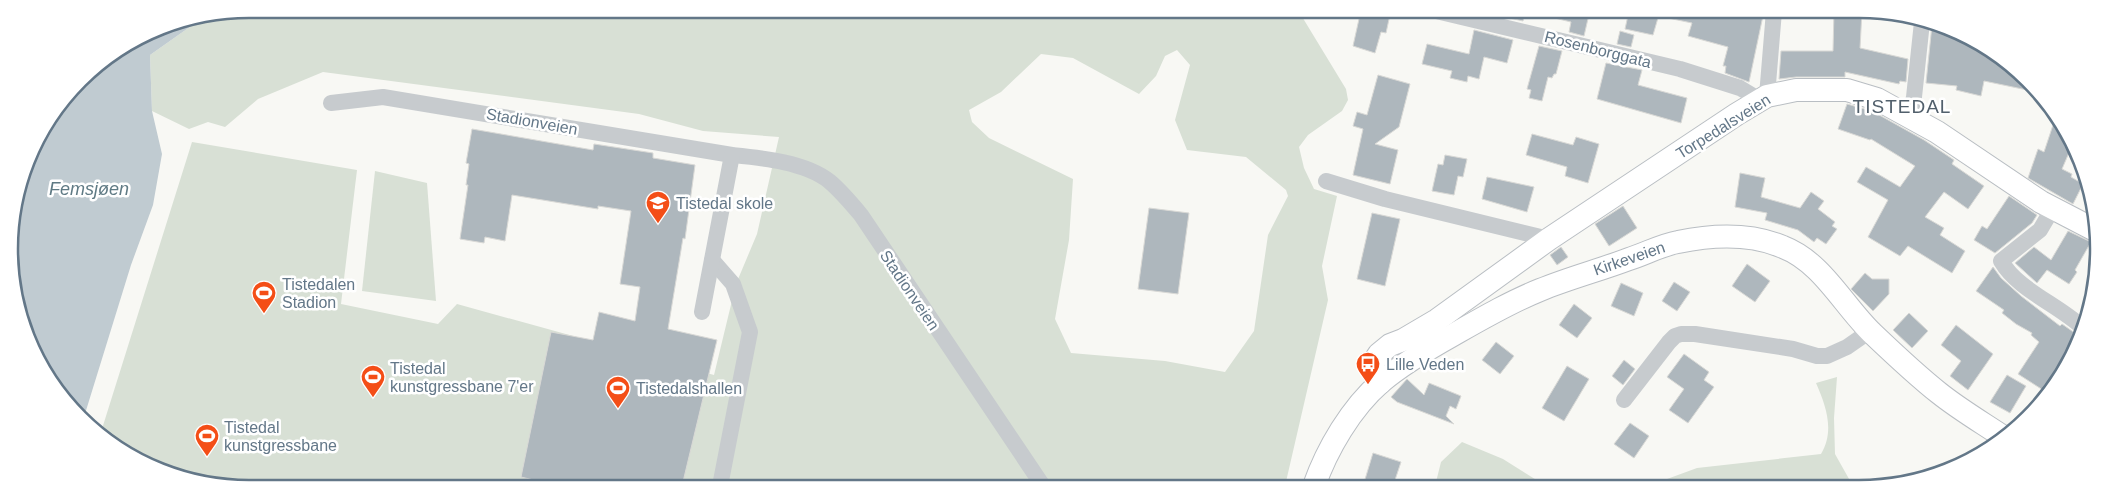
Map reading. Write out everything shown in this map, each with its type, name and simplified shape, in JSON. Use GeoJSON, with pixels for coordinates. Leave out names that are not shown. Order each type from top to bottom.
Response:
{"type":"FeatureCollection","features":[{"type":"Feature","properties":{"kind":"street","name":"Rosenborggata"},"geometry":{"type":"LineString","coordinates":[[1466,18],[1677,68],[1740,88],[1764,98]]}},
{"type":"Feature","properties":{"kind":"street"},"geometry":{"type":"LineString","coordinates":[[1764,98],[1773,18]]}},
{"type":"Feature","properties":{"kind":"street"},"geometry":{"type":"LineString","coordinates":[[1910,115],[1914,98],[1922,26]]}},
{"type":"Feature","properties":{"kind":"street","name":"Torpedalsveien"},"geometry":{"type":"LineString","coordinates":[[1380,383],[1373,372],[1373,363],[1379,354],[1390,346],[1437,320],[1549,239],[1764,98],[1796,90],[1847,90],[1877,99],[1910,115],[2053,208],[2089,227]]}},
{"type":"Feature","properties":{"kind":"street","name":"Stadionveien"},"geometry":{"type":"LineString","coordinates":[[331,103],[382,97],[732,155],[770,159],[812,172],[828,180],[861,215],[1039,480]]}},
{"type":"Feature","properties":{"kind":"street"},"geometry":{"type":"LineString","coordinates":[[702,312],[732,155]]}},
{"type":"Feature","properties":{"kind":"street"},"geometry":{"type":"LineString","coordinates":[[1326,181],[1385,199],[1549,239]]}},
{"type":"Feature","properties":{"kind":"street"},"geometry":{"type":"LineString","coordinates":[[2053,208],[2040,230],[2000,262],[2013,278],[2058,307],[2077,323]]}},
{"type":"Feature","properties":{"kind":"street","name":"Kirkeveien"},"geometry":{"type":"LineString","coordinates":[[1380,383],[1436,344],[1532,294],[1675,242],[1721,236],[1744,237],[1783,247],[1797,254],[1822,276],[1870,331],[1938,392],[1998,433]]}},
{"type":"Feature","properties":{"kind":"street"},"geometry":{"type":"LineString","coordinates":[[712,260],[733,284],[750,332],[721,480]]}},
{"type":"Feature","properties":{"kind":"street"},"geometry":{"type":"LineString","coordinates":[[1624,400],[1669,342],[1675,336],[1681,334],[1695,334],[1771,346],[1817,356],[1827,356],[1847,347],[1870,331]]}},
{"type":"Feature","properties":{"kind":"street"},"geometry":{"type":"LineString","coordinates":[[1317,480],[1324,463],[1350,418],[1380,383]]}},
{"type":"Feature","properties":{"kind":"shaded area"},"geometry":{"type":"Polygon","coordinates":[[[233,18],[1303,18],[1346,89],[1348,100],[1342,111],[1308,135],[1299,147],[1304,168],[1314,189],[1337,196],[1322,266],[1328,300],[1286,480],[248,480],[203,475],[160,462],[133,449],[102,427],[192,142],[357,170],[341,304],[438,324],[457,304],[714,375],[736,284],[757,234],[779,137],[703,131],[639,114],[323,72],[258,99],[225,127],[208,122],[189,129],[152,111],[150,55],[194,24],[233,18]],[[1177,50],[1165,56],[1156,76],[1139,94],[1073,58],[1041,54],[1001,92],[969,110],[972,122],[989,138],[1073,179],[1069,240],[1055,319],[1071,353],[1165,361],[1225,372],[1254,331],[1268,235],[1288,196],[1286,190],[1246,157],[1187,150],[1175,120],[1190,65],[1177,50]]]}},
{"type":"Feature","properties":{"kind":"shaded area"},"geometry":{"type":"Polygon","coordinates":[[[375,171],[427,183],[436,301],[362,291],[375,171]]]}},
{"type":"Feature","properties":{"kind":"shaded area"},"geometry":{"type":"Polygon","coordinates":[[[1837,377],[1834,418],[1835,454],[1850,480],[1664,480],[1697,468],[1821,454],[1828,436],[1828,418],[1816,383],[1837,377]]]}},
{"type":"Feature","properties":{"kind":"shaded area"},"geometry":{"type":"Polygon","coordinates":[[[1462,442],[1503,459],[1536,480],[1436,480],[1441,462],[1462,442]]]}},
{"type":"Feature","properties":{"kind":"water","name":"Femsjøen"},"geometry":{"type":"Polygon","coordinates":[[[194,24],[150,55],[152,111],[162,154],[153,205],[131,265],[85,412],[65,389],[48,364],[35,337],[25,308],[19,279],[18,233],[25,189],[35,160],[48,133],[65,108],[85,85],[108,65],[133,48],[160,35],[194,24]]]}},
{"type":"Feature","properties":{"kind":"building"},"geometry":{"type":"Polygon","coordinates":[[[1359,18],[1389,18],[1386,33],[1381,32],[1375,53],[1353,46],[1359,18]]]}},
{"type":"Feature","properties":{"kind":"building"},"geometry":{"type":"Polygon","coordinates":[[[1510,18],[1524,18],[1523,21],[1510,18]]]}},
{"type":"Feature","properties":{"kind":"building"},"geometry":{"type":"Polygon","coordinates":[[[1554,18],[1588,18],[1584,36],[1569,32],[1571,22],[1554,18]]]}},
{"type":"Feature","properties":{"kind":"building"},"geometry":{"type":"Polygon","coordinates":[[[1627,18],[1658,18],[1653,35],[1625,29],[1627,18]]]}},
{"type":"Feature","properties":{"kind":"building"},"geometry":{"type":"Polygon","coordinates":[[[1668,18],[1763,18],[1749,82],[1725,73],[1726,66],[1723,66],[1728,47],[1688,36],[1692,23],[1668,18]]]}},
{"type":"Feature","properties":{"kind":"building"},"geometry":{"type":"Polygon","coordinates":[[[1834,18],[1862,18],[1860,48],[1908,59],[1906,82],[1900,81],[1899,84],[1845,72],[1845,77],[1779,79],[1781,51],[1833,51],[1834,18]]]}},
{"type":"Feature","properties":{"kind":"building"},"geometry":{"type":"Polygon","coordinates":[[[1474,30],[1513,40],[1507,63],[1484,57],[1479,79],[1468,76],[1467,82],[1450,78],[1452,71],[1422,64],[1427,44],[1469,54],[1474,30]]]}},
{"type":"Feature","properties":{"kind":"building"},"geometry":{"type":"Polygon","coordinates":[[[1932,30],[1961,41],[1987,56],[2026,90],[1984,81],[1981,96],[1956,90],[1957,86],[1926,83],[1932,30]]]}},
{"type":"Feature","properties":{"kind":"building"},"geometry":{"type":"Polygon","coordinates":[[[1620,31],[1634,35],[1631,47],[1617,44],[1620,31]]]}},
{"type":"Feature","properties":{"kind":"building"},"geometry":{"type":"Polygon","coordinates":[[[1539,46],[1562,51],[1556,74],[1552,78],[1548,77],[1542,101],[1529,98],[1531,90],[1527,89],[1539,46]]]}},
{"type":"Feature","properties":{"kind":"building"},"geometry":{"type":"Polygon","coordinates":[[[1606,63],[1642,70],[1638,85],[1687,98],[1681,123],[1597,99],[1606,63]]]}},
{"type":"Feature","properties":{"kind":"building"},"geometry":{"type":"Polygon","coordinates":[[[1378,75],[1410,84],[1399,127],[1375,144],[1398,150],[1390,184],[1353,175],[1363,129],[1353,126],[1357,112],[1367,115],[1378,75]]]}},
{"type":"Feature","properties":{"kind":"building"},"geometry":{"type":"Polygon","coordinates":[[[1847,104],[1872,111],[1924,140],[1954,160],[1952,164],[1984,186],[1968,209],[1944,192],[1925,217],[1944,228],[1940,235],[1965,251],[1952,273],[1908,246],[1900,256],[1868,237],[1888,200],[1857,182],[1866,167],[1900,187],[1915,166],[1871,139],[1838,129],[1847,104]]]}},
{"type":"Feature","properties":{"kind":"building"},"geometry":{"type":"Polygon","coordinates":[[[2053,124],[2069,153],[2062,169],[2072,174],[2071,177],[2080,182],[2081,187],[2073,204],[2028,178],[2038,149],[2044,152],[2053,124]]]}},
{"type":"Feature","properties":{"kind":"building"},"geometry":{"type":"Polygon","coordinates":[[[472,129],[593,150],[594,144],[653,153],[653,158],[695,165],[685,239],[683,238],[668,329],[717,340],[683,480],[534,480],[521,477],[551,332],[593,340],[599,312],[635,321],[640,287],[620,284],[631,211],[598,206],[598,209],[512,195],[505,241],[485,237],[484,243],[460,239],[468,185],[466,185],[469,164],[466,163],[472,129]]]}},
{"type":"Feature","properties":{"kind":"building"},"geometry":{"type":"Polygon","coordinates":[[[1532,134],[1573,145],[1576,137],[1599,144],[1588,183],[1565,176],[1567,167],[1526,155],[1532,134]]]}},
{"type":"Feature","properties":{"kind":"building"},"geometry":{"type":"Polygon","coordinates":[[[1445,155],[1467,159],[1463,177],[1458,176],[1454,195],[1432,191],[1438,164],[1443,165],[1445,155]]]}},
{"type":"Feature","properties":{"kind":"building"},"geometry":{"type":"Polygon","coordinates":[[[1740,173],[1765,178],[1761,197],[1800,208],[1811,192],[1824,201],[1818,209],[1835,222],[1832,226],[1837,229],[1826,244],[1817,238],[1814,242],[1798,230],[1765,220],[1767,213],[1735,207],[1740,173]]]}},
{"type":"Feature","properties":{"kind":"building"},"geometry":{"type":"Polygon","coordinates":[[[1487,177],[1534,187],[1527,212],[1482,199],[1487,177]]]}},
{"type":"Feature","properties":{"kind":"building"},"geometry":{"type":"Polygon","coordinates":[[[2009,196],[2037,215],[2032,223],[1995,253],[1974,240],[1982,226],[1987,229],[2009,196]]]}},
{"type":"Feature","properties":{"kind":"building"},"geometry":{"type":"Polygon","coordinates":[[[1623,206],[1637,228],[1609,246],[1595,224],[1623,206]]]}},
{"type":"Feature","properties":{"kind":"building"},"geometry":{"type":"Polygon","coordinates":[[[1149,208],[1189,213],[1178,294],[1138,289],[1149,208]]]}},
{"type":"Feature","properties":{"kind":"building"},"geometry":{"type":"Polygon","coordinates":[[[1372,213],[1400,219],[1385,286],[1357,279],[1372,213]]]}},
{"type":"Feature","properties":{"kind":"building"},"geometry":{"type":"Polygon","coordinates":[[[2068,231],[2090,241],[2075,270],[2077,272],[2069,284],[2047,270],[2037,283],[2015,263],[2034,247],[2051,260],[2068,231]]]}},
{"type":"Feature","properties":{"kind":"building"},"geometry":{"type":"Polygon","coordinates":[[[1561,247],[1568,257],[1557,265],[1550,255],[1561,247]]]}},
{"type":"Feature","properties":{"kind":"building"},"geometry":{"type":"Polygon","coordinates":[[[1747,264],[1770,281],[1755,302],[1732,286],[1747,264]]]}},
{"type":"Feature","properties":{"kind":"building"},"geometry":{"type":"Polygon","coordinates":[[[1993,267],[2001,278],[2021,296],[2060,326],[2062,324],[2074,332],[2059,364],[2042,389],[2018,374],[2039,342],[2031,335],[2032,333],[2002,313],[2004,310],[1976,291],[1993,267]]]}},
{"type":"Feature","properties":{"kind":"building"},"geometry":{"type":"Polygon","coordinates":[[[1865,273],[1872,279],[1889,279],[1889,294],[1873,311],[1851,289],[1865,273]]]}},
{"type":"Feature","properties":{"kind":"building"},"geometry":{"type":"Polygon","coordinates":[[[1674,282],[1690,292],[1677,311],[1662,301],[1674,282]]]}},
{"type":"Feature","properties":{"kind":"building"},"geometry":{"type":"Polygon","coordinates":[[[1621,283],[1643,293],[1634,316],[1611,306],[1621,283]]]}},
{"type":"Feature","properties":{"kind":"building"},"geometry":{"type":"Polygon","coordinates":[[[1574,304],[1592,318],[1577,338],[1559,325],[1574,304]]]}},
{"type":"Feature","properties":{"kind":"building"},"geometry":{"type":"Polygon","coordinates":[[[1909,313],[1928,331],[1912,348],[1893,330],[1909,313]]]}},
{"type":"Feature","properties":{"kind":"building"},"geometry":{"type":"Polygon","coordinates":[[[1956,325],[1993,354],[1968,390],[1950,376],[1961,361],[1941,345],[1956,325]]]}},
{"type":"Feature","properties":{"kind":"building"},"geometry":{"type":"Polygon","coordinates":[[[1496,342],[1514,356],[1500,374],[1482,360],[1496,342]]]}},
{"type":"Feature","properties":{"kind":"building"},"geometry":{"type":"Polygon","coordinates":[[[1684,354],[1709,372],[1704,380],[1714,387],[1688,423],[1669,410],[1684,389],[1667,377],[1684,354]]]}},
{"type":"Feature","properties":{"kind":"building"},"geometry":{"type":"Polygon","coordinates":[[[1624,360],[1635,369],[1623,385],[1612,376],[1624,360]]]}},
{"type":"Feature","properties":{"kind":"building"},"geometry":{"type":"Polygon","coordinates":[[[1567,366],[1589,379],[1564,421],[1542,408],[1567,366]]]}},
{"type":"Feature","properties":{"kind":"building"},"geometry":{"type":"Polygon","coordinates":[[[2007,375],[2026,386],[2010,413],[1990,402],[2007,375]]]}},
{"type":"Feature","properties":{"kind":"building"},"geometry":{"type":"Polygon","coordinates":[[[1407,379],[1424,395],[1429,383],[1461,396],[1456,409],[1450,406],[1446,416],[1454,424],[1397,402],[1391,397],[1407,379]]]}},
{"type":"Feature","properties":{"kind":"building"},"geometry":{"type":"Polygon","coordinates":[[[1630,423],[1649,436],[1634,458],[1614,444],[1630,423]]]}},
{"type":"Feature","properties":{"kind":"building"},"geometry":{"type":"Polygon","coordinates":[[[1373,453],[1401,462],[1395,480],[1365,480],[1373,453]]]}},
{"type":"Feature","properties":{"kind":"place","name":"Tistedal skole"},"geometry":{"type":"Point","coordinates":[658,224]}},
{"type":"Feature","properties":{"kind":"place","name":"Tistedalen Stadion"},"geometry":{"type":"Point","coordinates":[264,314]}},
{"type":"Feature","properties":{"kind":"place","name":"Lille Veden"},"geometry":{"type":"Point","coordinates":[1368,385]}},
{"type":"Feature","properties":{"kind":"place","name":"Tistedal kunstgressbane 7'er"},"geometry":{"type":"Point","coordinates":[373,398]}},
{"type":"Feature","properties":{"kind":"place","name":"Tistedalshallen"},"geometry":{"type":"Point","coordinates":[618,409]}},
{"type":"Feature","properties":{"kind":"place","name":"Tistedal kunstgressbane"},"geometry":{"type":"Point","coordinates":[207,457]}},
{"type":"Feature","properties":{"kind":"district","name":"TISTEDAL"},"geometry":{"type":"Point","coordinates":[1902,106]}}]}
